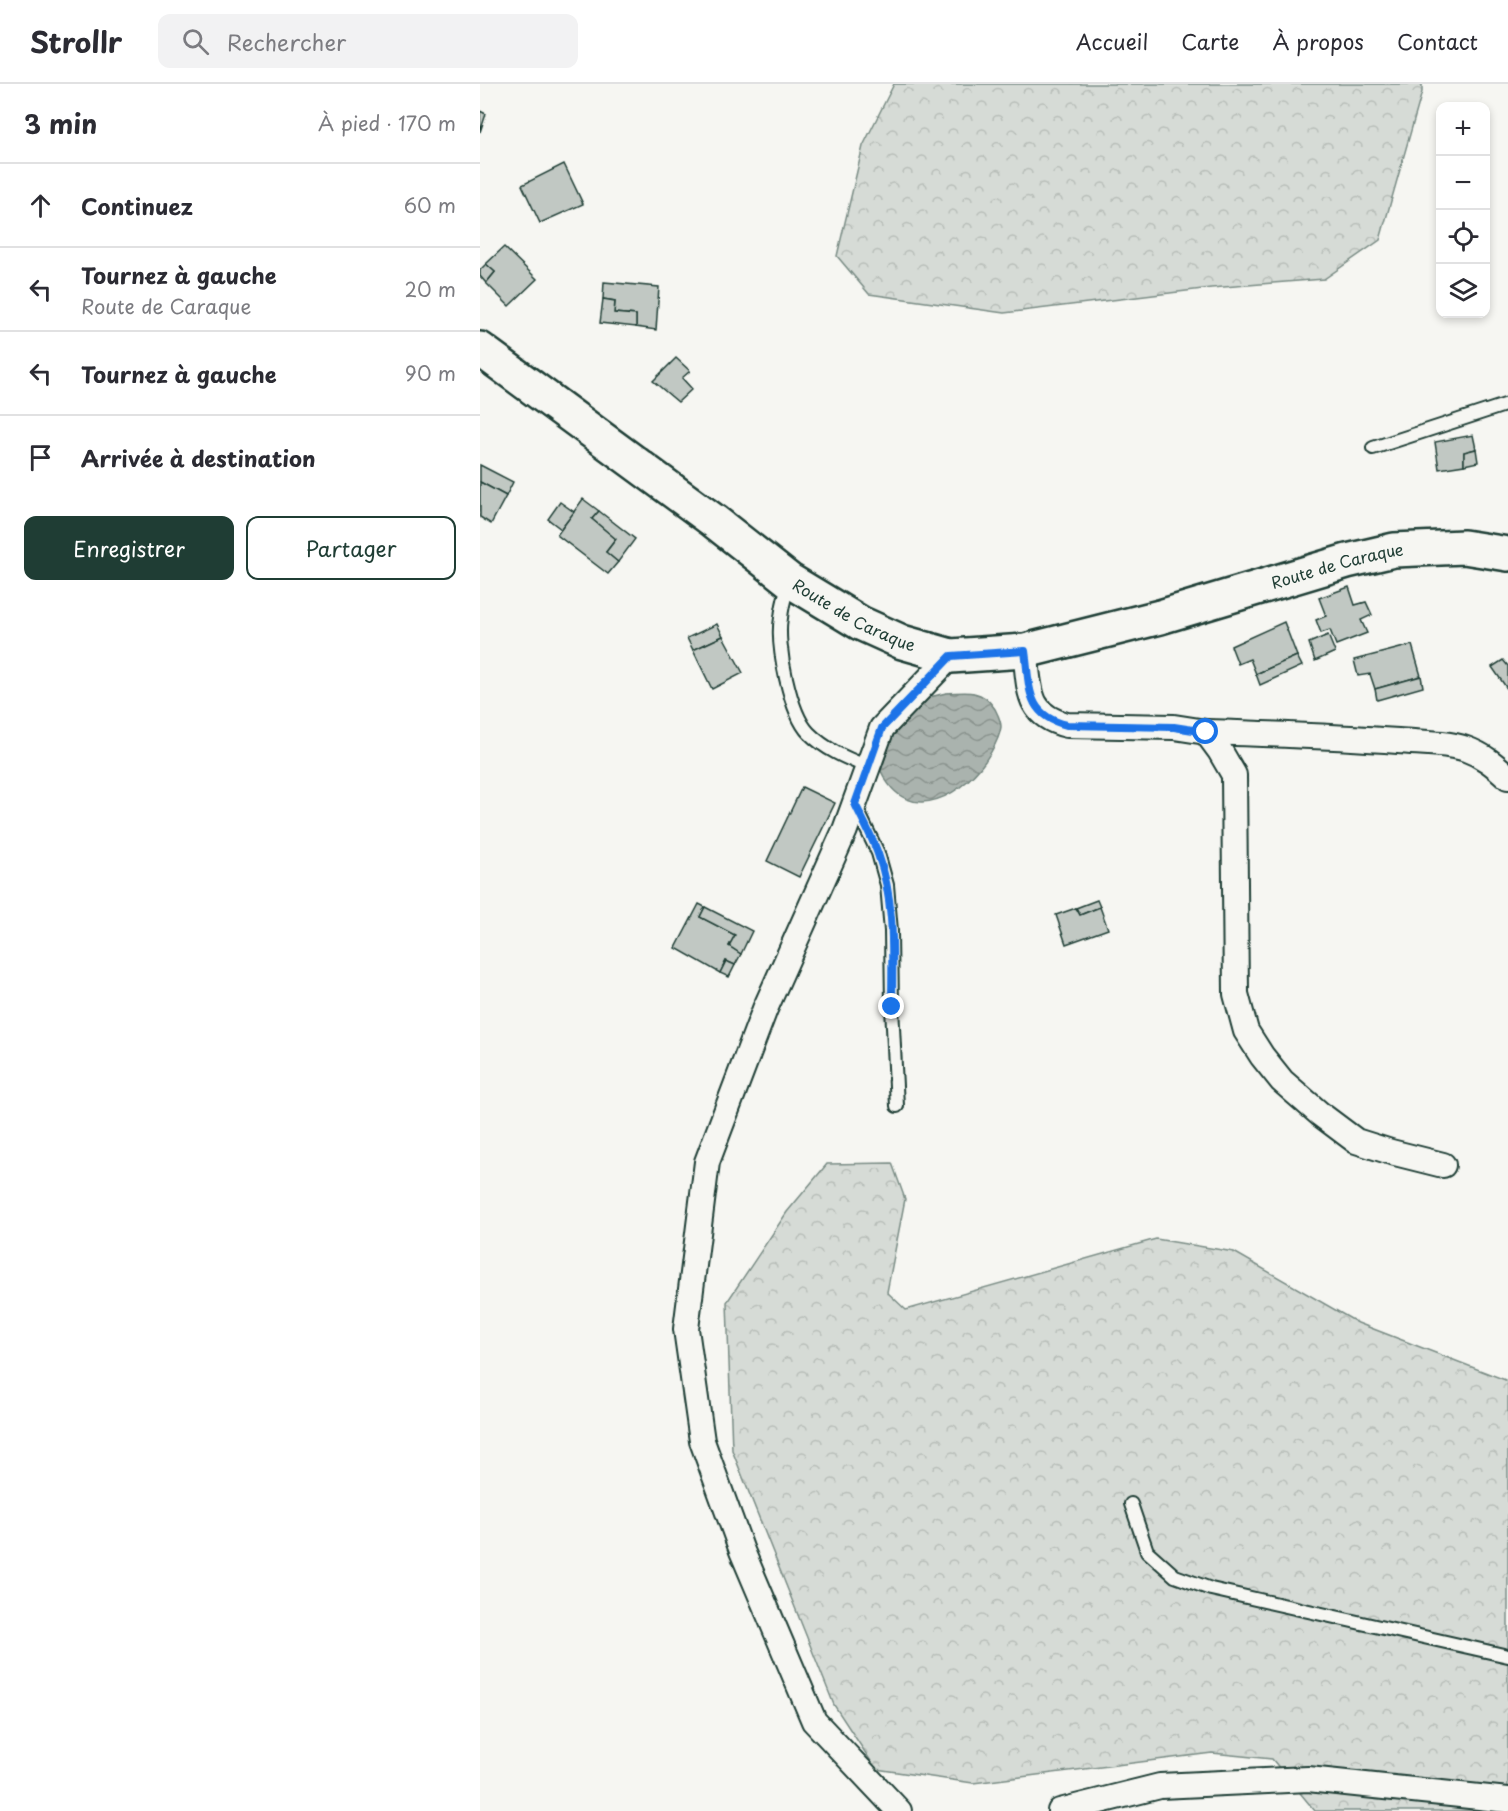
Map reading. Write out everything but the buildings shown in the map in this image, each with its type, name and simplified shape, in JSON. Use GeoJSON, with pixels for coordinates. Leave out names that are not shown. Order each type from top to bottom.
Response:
{"type":"FeatureCollection","features":[{"type":"Feature","properties":{"kind":"street","name":"Route de Caraque"},"geometry":{"type":"LineString","coordinates":[[480,349],[714,521],[789,580],[860,623],[902,642],[951,656],[1025,651],[1160,617],[1347,561],[1394,550],[1464,547],[1508,554]]}},
{"type":"Feature","properties":{"kind":"street"},"geometry":{"type":"LineString","coordinates":[[1025,651],[1031,700],[1037,709],[1053,722],[1067,725],[1174,727],[1206,732],[1346,737],[1447,745],[1464,748],[1478,754],[1493,763],[1508,777]]}},
{"type":"Feature","properties":{"kind":"street"},"geometry":{"type":"LineString","coordinates":[[899,1811],[814,1721],[742,1551],[702,1441],[686,1329],[707,1162],[765,1009],[845,830],[882,728],[951,656]]}},
{"type":"Feature","properties":{"kind":"street"},"geometry":{"type":"LineString","coordinates":[[1206,732],[1234,775],[1236,994],[1246,1031],[1282,1081],[1356,1141],[1443,1165]]}},
{"type":"Feature","properties":{"kind":"street"},"geometry":{"type":"LineString","coordinates":[[1060,1811],[1160,1786],[1308,1779],[1508,1800]]}},
{"type":"Feature","properties":{"kind":"lane"},"geometry":{"type":"LineString","coordinates":[[1373,448],[1508,404]]}},
{"type":"Feature","properties":{"kind":"lane"},"geometry":{"type":"LineString","coordinates":[[789,580],[780,620],[783,667],[795,711],[807,731],[835,754],[868,767]]}},
{"type":"Feature","properties":{"kind":"lane"},"geometry":{"type":"LineString","coordinates":[[855,804],[878,854],[887,885],[891,931],[897,1106]]}},
{"type":"Feature","properties":{"kind":"lane"},"geometry":{"type":"LineString","coordinates":[[1131,1504],[1147,1551],[1175,1576],[1211,1589],[1508,1656]]}},
{"type":"Feature","properties":{"kind":"green space"},"geometry":{"type":"Polygon","coordinates":[[[894,84],[1422,84],[1422,92],[1380,240],[1324,279],[1211,288],[1004,313],[869,294],[837,256],[863,146],[894,84]]]}},
{"type":"Feature","properties":{"kind":"green space"},"geometry":{"type":"Polygon","coordinates":[[[892,1163],[905,1199],[887,1292],[906,1310],[1156,1239],[1234,1252],[1358,1323],[1508,1381],[1508,1811],[1315,1811],[1272,1759],[1212,1753],[973,1783],[876,1769],[834,1705],[732,1450],[727,1302],[787,1212],[827,1164],[892,1163]]]}},
{"type":"Feature","properties":{"kind":"water"},"geometry":{"type":"Polygon","coordinates":[[[971,692],[981,695],[991,703],[1000,720],[1001,727],[998,737],[980,767],[953,792],[937,799],[921,802],[906,799],[892,789],[881,771],[891,739],[903,721],[930,697],[946,693],[971,692]]]}},
{"type":"Feature","properties":{"kind":"route"},"geometry":{"type":"LineString","coordinates":[[892,1007],[891,931],[887,885],[878,854],[855,804],[882,728],[951,656],[1025,651],[1031,700],[1037,709],[1053,722],[1067,725],[1174,727],[1206,732]]}}]}
